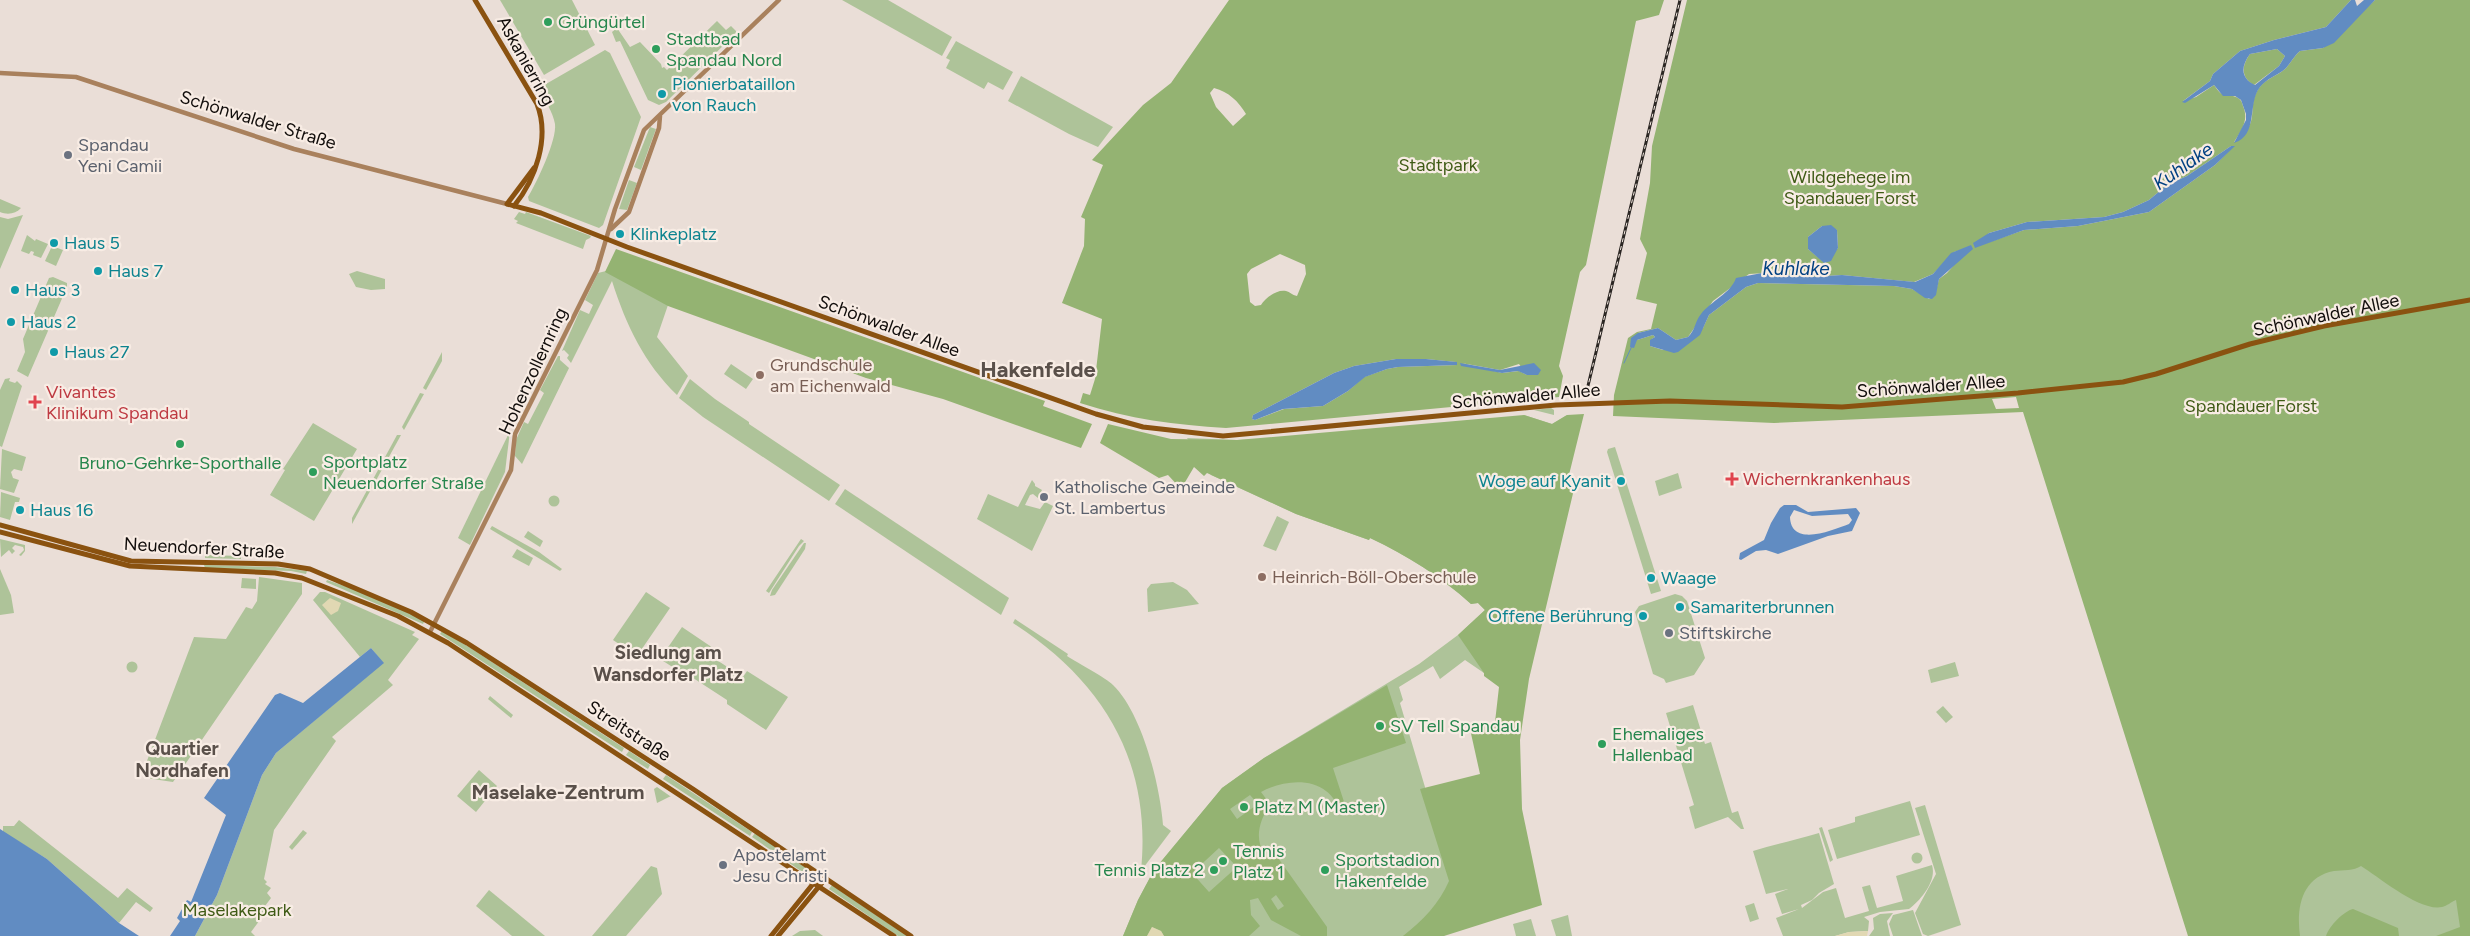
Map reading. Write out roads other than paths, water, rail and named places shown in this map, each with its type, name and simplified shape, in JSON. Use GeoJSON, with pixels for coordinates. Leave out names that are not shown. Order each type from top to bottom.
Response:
{"type":"FeatureCollection","features":[{"type":"Feature","properties":{"kind":"main road","name":"Askanierring"},"geometry":{"type":"LineString","coordinates":[[475,0],[540,112],[543,136],[534,168],[525,190],[514,206]]}},
{"type":"Feature","properties":{"kind":"main road","name":"Askanierring"},"geometry":{"type":"LineString","coordinates":[[507,204],[534,168]]}},
{"type":"Feature","properties":{"kind":"main road","name":"Schönwalder Allee"},"geometry":{"type":"LineString","coordinates":[[507,204],[542,214],[1096,414],[1143,427],[1223,436],[1556,405],[1670,401],[1842,407],[2072,389],[2124,382],[2156,374],[2250,344],[2324,326],[2470,300]]}},
{"type":"Feature","properties":{"kind":"main road","name":"Neuendorfer Straße"},"geometry":{"type":"LineString","coordinates":[[0,525],[131,561],[278,564],[320,572]]}},
{"type":"Feature","properties":{"kind":"main road","name":"Neuendorfer Straße"},"geometry":{"type":"LineString","coordinates":[[0,532],[130,566],[275,573],[314,582]]}},
{"type":"Feature","properties":{"kind":"main road","name":"Streitstraße"},"geometry":{"type":"LineString","coordinates":[[320,572],[435,624],[701,794],[911,936]]}},
{"type":"Feature","properties":{"kind":"main road","name":"Streitstraße"},"geometry":{"type":"LineString","coordinates":[[314,582],[430,632],[818,884],[894,936]]}},
{"type":"Feature","properties":{"kind":"main road"},"geometry":{"type":"LineString","coordinates":[[778,936],[823,876]]}},
{"type":"Feature","properties":{"kind":"main road"},"geometry":{"type":"LineString","coordinates":[[771,936],[818,884]]}},
{"type":"Feature","properties":{"kind":"street"},"geometry":{"type":"LineString","coordinates":[[660,116],[779,0]]}},
{"type":"Feature","properties":{"kind":"street","name":"Schönwalder Straße"},"geometry":{"type":"LineString","coordinates":[[0,73],[76,77],[294,149],[507,204]]}},
{"type":"Feature","properties":{"kind":"street","name":"Hohenzollernring"},"geometry":{"type":"LineString","coordinates":[[611,229],[629,212],[659,129],[660,116]]}},
{"type":"Feature","properties":{"kind":"street","name":"Hohenzollernring"},"geometry":{"type":"LineString","coordinates":[[430,632],[511,470],[515,434],[597,270],[644,130],[660,116]]}},
{"type":"Feature","properties":{"kind":"water","name":"Kuhlake"},"geometry":{"type":"Polygon","coordinates":[[[2351,0],[2355,0],[2357,6],[2364,0],[2375,0],[2334,43],[2323,48],[2300,51],[2285,69],[2260,87],[2254,101],[2250,126],[2242,139],[2234,143],[2246,120],[2241,100],[2235,96],[2223,96],[2214,85],[2185,103],[2182,102],[2210,81],[2213,74],[2240,51],[2326,27],[2351,0]],[[2277,49],[2250,54],[2245,63],[2244,75],[2255,85],[2279,66],[2285,56],[2277,49]]]}},
{"type":"Feature","properties":{"kind":"water","name":"Kuhlake"},"geometry":{"type":"Polygon","coordinates":[[[2231,146],[2235,146],[2215,165],[2149,212],[2078,226],[2024,230],[1975,248],[1973,243],[1989,233],[2027,222],[2104,217],[2123,212],[2149,200],[2167,185],[2187,176],[2231,146]]]}},
{"type":"Feature","properties":{"kind":"water"},"geometry":{"type":"Polygon","coordinates":[[[1831,225],[1837,230],[1838,248],[1831,261],[1824,263],[1808,249],[1808,237],[1822,226],[1831,225]]]}},
{"type":"Feature","properties":{"kind":"water","name":"Kuhlake"},"geometry":{"type":"Polygon","coordinates":[[[1971,245],[1973,249],[1939,279],[1936,295],[1932,299],[1925,298],[1912,289],[1894,286],[1758,283],[1746,287],[1709,315],[1700,335],[1678,352],[1674,353],[1650,346],[1650,340],[1655,337],[1653,335],[1637,340],[1634,348],[1630,347],[1631,338],[1638,333],[1658,328],[1676,340],[1688,337],[1701,314],[1730,288],[1736,278],[1762,273],[1810,277],[1842,275],[1915,282],[1933,274],[1951,253],[1971,245]]]}},
{"type":"Feature","properties":{"kind":"water"},"geometry":{"type":"Polygon","coordinates":[[[1396,359],[1457,362],[1457,365],[1387,369],[1365,377],[1348,391],[1323,406],[1283,409],[1255,420],[1252,419],[1253,415],[1334,373],[1354,366],[1396,359]]]}},
{"type":"Feature","properties":{"kind":"water"},"geometry":{"type":"Polygon","coordinates":[[[1460,363],[1500,370],[1534,363],[1541,370],[1538,375],[1527,375],[1518,371],[1502,373],[1461,366],[1460,363]]]}},
{"type":"Feature","properties":{"kind":"water"},"geometry":{"type":"Polygon","coordinates":[[[1784,505],[1796,505],[1808,512],[1856,508],[1860,513],[1852,531],[1828,536],[1778,554],[1766,550],[1756,551],[1741,560],[1739,559],[1740,553],[1764,540],[1780,508],[1784,505]],[[1794,510],[1790,517],[1792,526],[1797,532],[1805,534],[1824,533],[1849,524],[1852,520],[1848,514],[1812,516],[1794,510]]]}},
{"type":"Feature","properties":{"kind":"water"},"geometry":{"type":"Polygon","coordinates":[[[371,648],[384,663],[276,753],[262,775],[217,895],[195,936],[170,936],[180,921],[177,918],[187,900],[191,902],[226,815],[204,798],[275,695],[280,693],[303,703],[371,648]]]}},
{"type":"Feature","properties":{"kind":"water"},"geometry":{"type":"Polygon","coordinates":[[[0,829],[47,859],[119,923],[139,936],[0,936],[0,829]]]}},
{"type":"Feature","properties":{"kind":"waterway","name":"Kuhlake"},"geometry":{"type":"LineString","coordinates":[[1624,363],[1632,346]]}},
{"type":"Feature","properties":{"kind":"railway"},"geometry":{"type":"LineString","coordinates":[[1587,390],[1680,0]]}},
{"type":"Feature","properties":{"kind":"place","name":"Grüngürtel"},"geometry":{"type":"Point","coordinates":[548,22]}},
{"type":"Feature","properties":{"kind":"place","name":"Stadtbad Spandau Nord"},"geometry":{"type":"Point","coordinates":[656,49]}},
{"type":"Feature","properties":{"kind":"place","name":"Pionierbataillon von Rauch"},"geometry":{"type":"Point","coordinates":[662,94]}},
{"type":"Feature","properties":{"kind":"place","name":"Spandau Yeni Camii"},"geometry":{"type":"Point","coordinates":[68,155]}},
{"type":"Feature","properties":{"kind":"place","name":"Klinkeplatz"},"geometry":{"type":"Point","coordinates":[620,234]}},
{"type":"Feature","properties":{"kind":"place","name":"Haus 5"},"geometry":{"type":"Point","coordinates":[54,243]}},
{"type":"Feature","properties":{"kind":"place","name":"Haus 7"},"geometry":{"type":"Point","coordinates":[98,271]}},
{"type":"Feature","properties":{"kind":"place","name":"Haus 3"},"geometry":{"type":"Point","coordinates":[15,290]}},
{"type":"Feature","properties":{"kind":"place","name":"Haus 2"},"geometry":{"type":"Point","coordinates":[11,322]}},
{"type":"Feature","properties":{"kind":"place","name":"Haus 27"},"geometry":{"type":"Point","coordinates":[54,352]}},
{"type":"Feature","properties":{"kind":"place","name":"Grundschule am Eichenwald"},"geometry":{"type":"Point","coordinates":[760,375]}},
{"type":"Feature","properties":{"kind":"place","name":"Vivantes Klinikum Spandau"},"geometry":{"type":"Point","coordinates":[35,402]}},
{"type":"Feature","properties":{"kind":"place","name":"Bruno-Gehrke-Sporthalle"},"geometry":{"type":"Point","coordinates":[180,444]}},
{"type":"Feature","properties":{"kind":"place","name":"Sportplatz Neuendorfer Straße"},"geometry":{"type":"Point","coordinates":[313,472]}},
{"type":"Feature","properties":{"kind":"place","name":"Wichernkrankenhaus"},"geometry":{"type":"Point","coordinates":[1732,479]}},
{"type":"Feature","properties":{"kind":"place","name":"Woge auf Kyanit"},"geometry":{"type":"Point","coordinates":[1621,481]}},
{"type":"Feature","properties":{"kind":"place","name":"Katholische Gemeinde St. Lambertus"},"geometry":{"type":"Point","coordinates":[1044,497]}},
{"type":"Feature","properties":{"kind":"place","name":"Haus 16"},"geometry":{"type":"Point","coordinates":[20,510]}},
{"type":"Feature","properties":{"kind":"place","name":"Heinrich-Böll-Oberschule"},"geometry":{"type":"Point","coordinates":[1262,577]}},
{"type":"Feature","properties":{"kind":"place","name":"Waage"},"geometry":{"type":"Point","coordinates":[1651,578]}},
{"type":"Feature","properties":{"kind":"place","name":"Samariterbrunnen"},"geometry":{"type":"Point","coordinates":[1680,607]}},
{"type":"Feature","properties":{"kind":"place","name":"Offene Berührung"},"geometry":{"type":"Point","coordinates":[1643,616]}},
{"type":"Feature","properties":{"kind":"place","name":"Stiftskirche"},"geometry":{"type":"Point","coordinates":[1669,633]}},
{"type":"Feature","properties":{"kind":"place","name":"SV Tell Spandau"},"geometry":{"type":"Point","coordinates":[1380,726]}},
{"type":"Feature","properties":{"kind":"place","name":"Ehemaliges Hallenbad"},"geometry":{"type":"Point","coordinates":[1602,744]}},
{"type":"Feature","properties":{"kind":"place","name":"Platz M (Master)"},"geometry":{"type":"Point","coordinates":[1244,807]}},
{"type":"Feature","properties":{"kind":"place","name":"Tennis Platz 1"},"geometry":{"type":"Point","coordinates":[1223,861]}},
{"type":"Feature","properties":{"kind":"place","name":"Apostelamt Jesu Christi"},"geometry":{"type":"Point","coordinates":[723,865]}},
{"type":"Feature","properties":{"kind":"place","name":"Tennis Platz 2"},"geometry":{"type":"Point","coordinates":[1214,870]}},
{"type":"Feature","properties":{"kind":"place","name":"Sportstadion Hakenfelde"},"geometry":{"type":"Point","coordinates":[1325,870]}},
{"type":"Feature","properties":{"kind":"district","name":"Hakenfelde"},"geometry":{"type":"Point","coordinates":[1038,369]}},
{"type":"Feature","properties":{"kind":"district","name":"Siedlung am Wansdorfer Platz"},"geometry":{"type":"Point","coordinates":[668,663]}},
{"type":"Feature","properties":{"kind":"district","name":"Quartier Nordhafen"},"geometry":{"type":"Point","coordinates":[182,759]}},
{"type":"Feature","properties":{"kind":"district","name":"Maselake-Zentrum"},"geometry":{"type":"Point","coordinates":[558,792]}},
{"type":"Feature","properties":{"kind":"park label","name":"Stadtpark"},"geometry":{"type":"Point","coordinates":[1438,165]}},
{"type":"Feature","properties":{"kind":"park label","name":"Wildgehege im Spandauer Forst"},"geometry":{"type":"Point","coordinates":[1850,187]}},
{"type":"Feature","properties":{"kind":"park label","name":"Spandauer Forst"},"geometry":{"type":"Point","coordinates":[2251,406]}},
{"type":"Feature","properties":{"kind":"park label","name":"Maselakepark"},"geometry":{"type":"Point","coordinates":[237,910]}}]}
